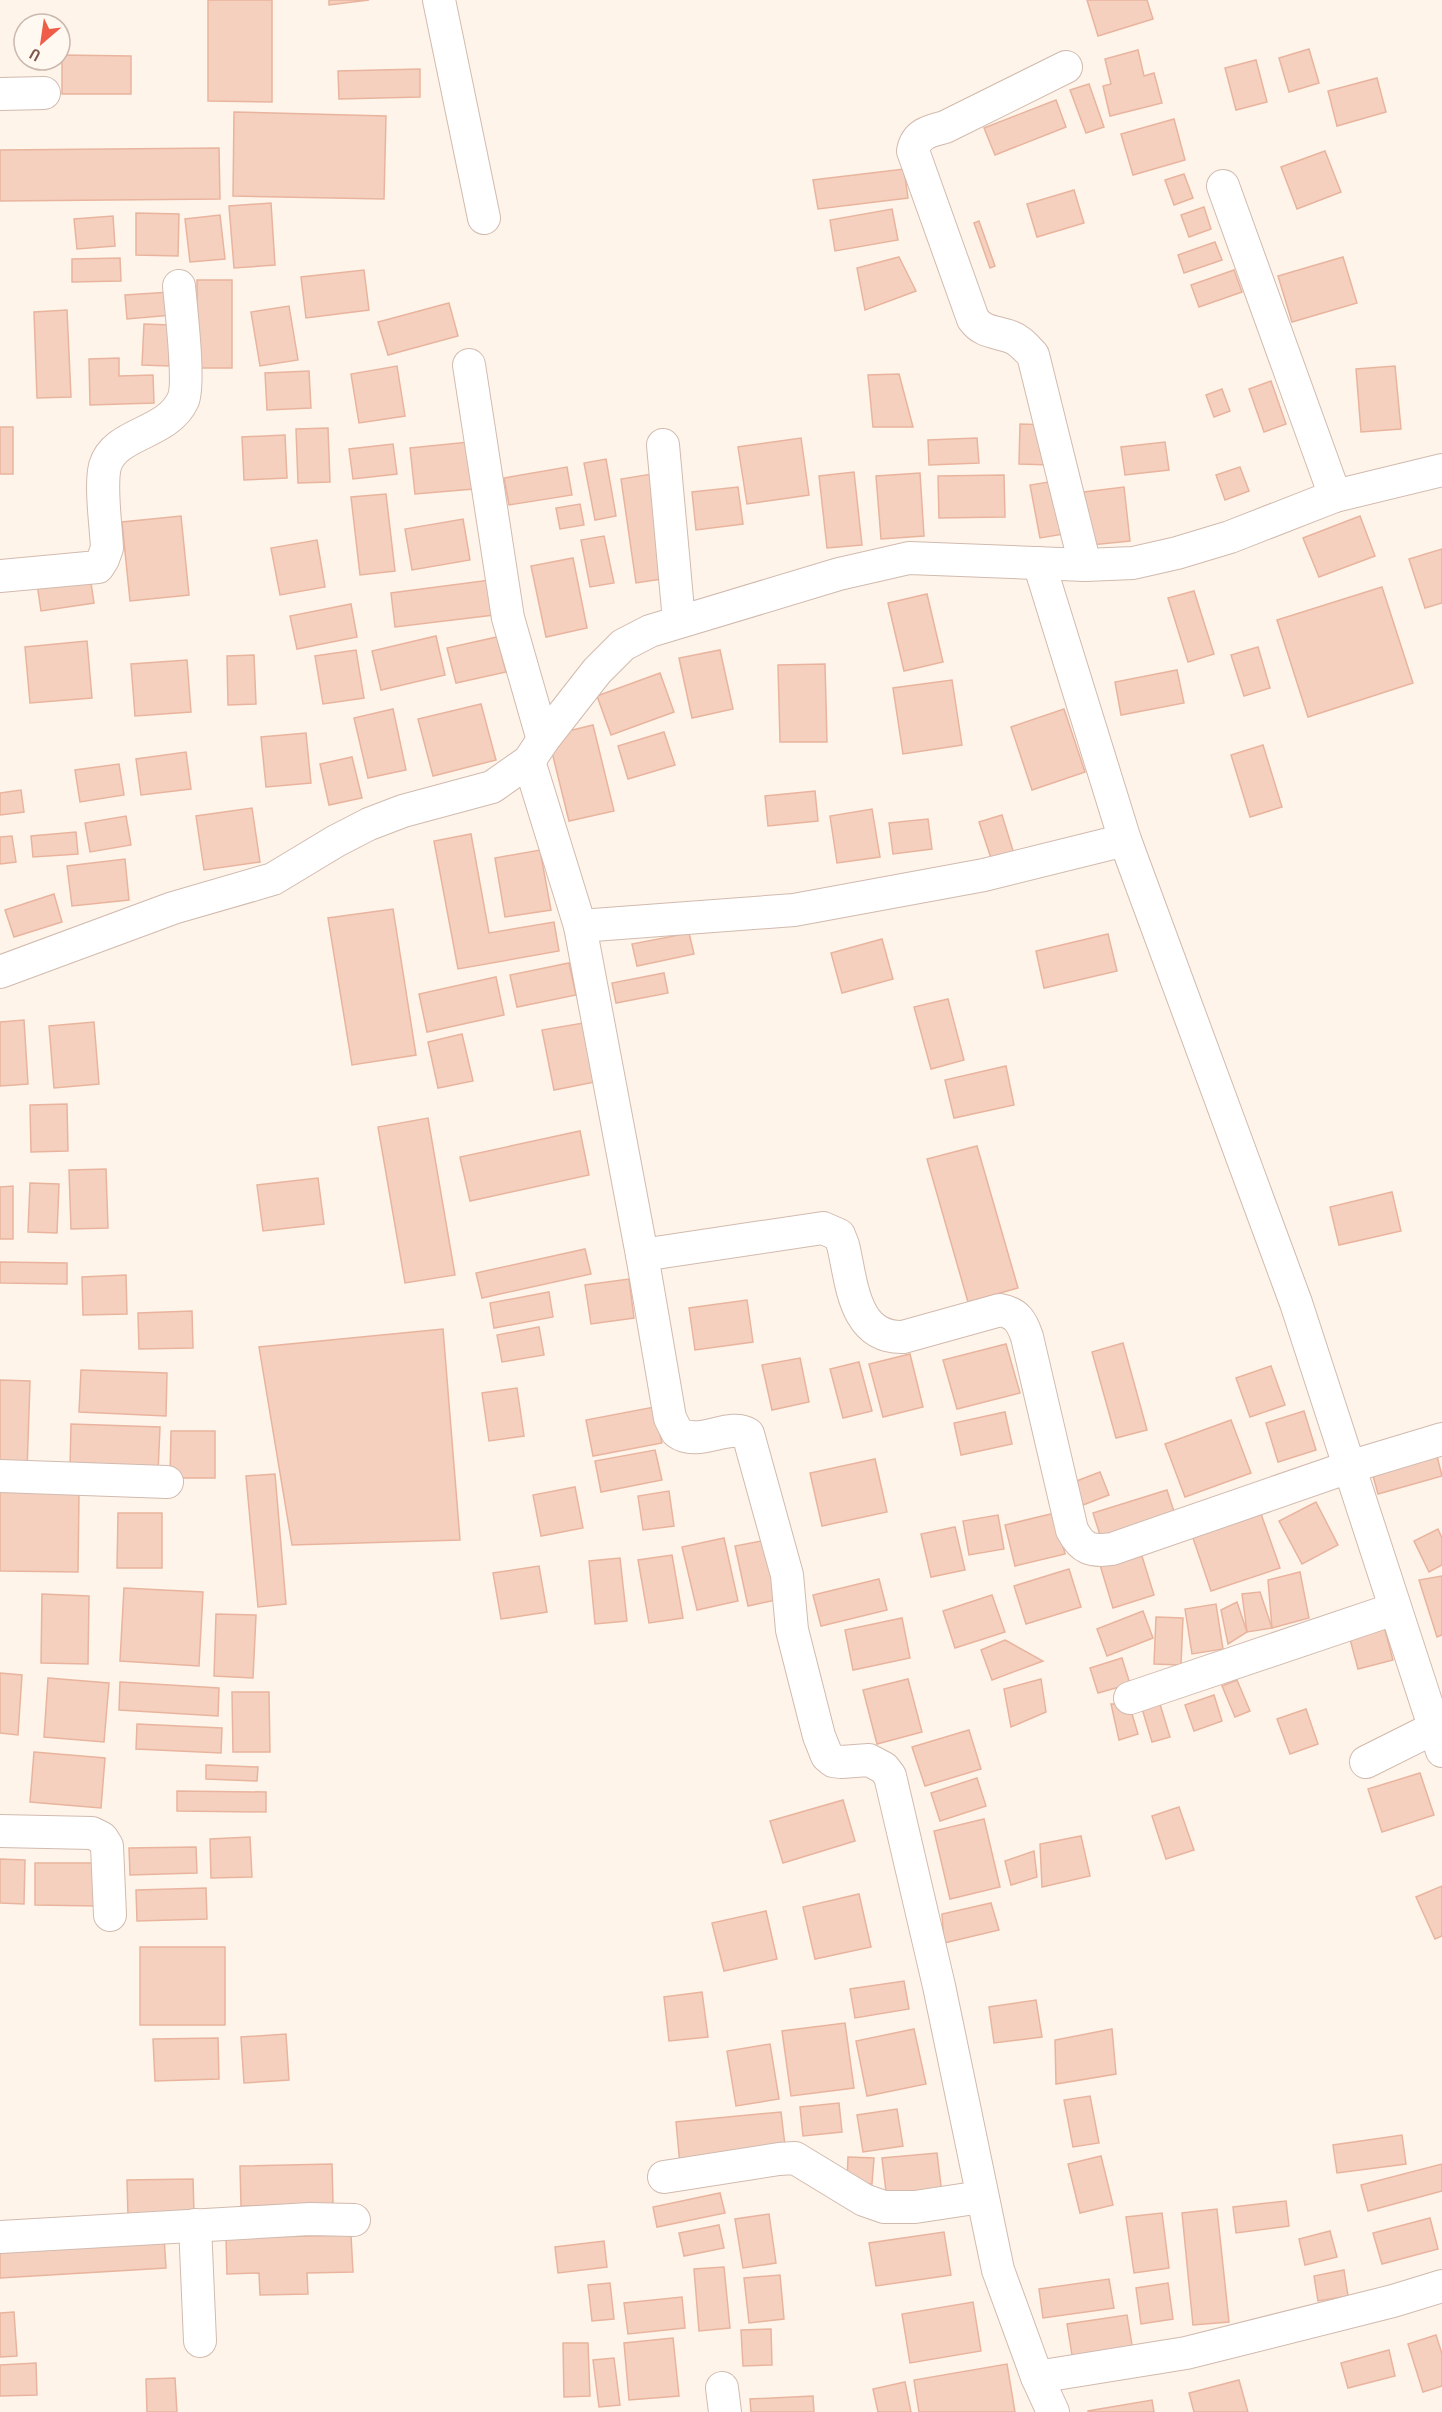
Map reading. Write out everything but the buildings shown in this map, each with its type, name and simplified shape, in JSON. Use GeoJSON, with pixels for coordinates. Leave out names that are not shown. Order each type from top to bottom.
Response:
{"type":"FeatureCollection","features":[{"type":"Feature","properties":{"kind":"street"},"geometry":{"type":"LineString","coordinates":[[439,0],[484,218]]}},
{"type":"Feature","properties":{"kind":"street"},"geometry":{"type":"LineString","coordinates":[[1066,67],[945,127],[927,131],[916,140],[913,151],[973,319],[987,331],[1017,341],[1033,355],[1085,565]]}},
{"type":"Feature","properties":{"kind":"street"},"geometry":{"type":"LineString","coordinates":[[0,94],[44,93]]}},
{"type":"Feature","properties":{"kind":"street"},"geometry":{"type":"LineString","coordinates":[[1223,186],[1335,496]]}},
{"type":"Feature","properties":{"kind":"street"},"geometry":{"type":"LineString","coordinates":[[0,576],[98,567],[104,559],[107,548],[105,466],[112,452],[123,443],[160,426],[176,412],[184,398],[185,375],[179,286]]}},
{"type":"Feature","properties":{"kind":"street"},"geometry":{"type":"LineString","coordinates":[[469,365],[508,618],[536,750],[580,926],[642,1255],[670,1419],[674,1428],[682,1436],[691,1438],[744,1431],[751,1439],[787,1575],[792,1630],[819,1736],[827,1756],[841,1762],[868,1760],[878,1763],[890,1776],[939,1986],[998,2270],[1037,2377],[1053,2412]]}},
{"type":"Feature","properties":{"kind":"street"},"geometry":{"type":"LineString","coordinates":[[663,445],[679,621]]}},
{"type":"Feature","properties":{"kind":"street"},"geometry":{"type":"LineString","coordinates":[[0,972],[173,908],[273,879],[369,824],[403,811],[492,787],[536,750],[597,671],[623,645],[650,631],[839,574],[909,558],[1085,565],[1133,563],[1230,537],[1335,496],[1442,470]]}},
{"type":"Feature","properties":{"kind":"street"},"geometry":{"type":"LineString","coordinates":[[1039,563],[1125,840],[1296,1303],[1394,1609],[1440,1735],[1365,1762]]}},
{"type":"Feature","properties":{"kind":"street"},"geometry":{"type":"LineString","coordinates":[[580,926],[794,910],[984,875],[1125,840]]}},
{"type":"Feature","properties":{"kind":"street"},"geometry":{"type":"LineString","coordinates":[[642,1255],[823,1228],[839,1235],[859,1310],[865,1322],[879,1333],[889,1337],[903,1337],[1000,1310],[1015,1315],[1023,1324],[1028,1337],[1072,1530],[1078,1542],[1094,1551],[1112,1549],[1349,1467],[1442,1439]]}},
{"type":"Feature","properties":{"kind":"street"},"geometry":{"type":"LineString","coordinates":[[0,1476],[167,1482]]}},
{"type":"Feature","properties":{"kind":"street"},"geometry":{"type":"LineString","coordinates":[[1130,1698],[1394,1609]]}},
{"type":"Feature","properties":{"kind":"street"},"geometry":{"type":"LineString","coordinates":[[0,1831],[92,1833],[102,1838],[107,1846],[110,1915]]}},
{"type":"Feature","properties":{"kind":"street"},"geometry":{"type":"LineString","coordinates":[[664,2177],[795,2158],[864,2200],[884,2207],[915,2207],[981,2197]]}},
{"type":"Feature","properties":{"kind":"street"},"geometry":{"type":"LineString","coordinates":[[0,2237],[310,2218],[354,2220]]}},
{"type":"Feature","properties":{"kind":"street"},"geometry":{"type":"LineString","coordinates":[[195,2225],[200,2341]]}},
{"type":"Feature","properties":{"kind":"street"},"geometry":{"type":"LineString","coordinates":[[1037,2377],[1186,2353],[1393,2301],[1442,2286]]}}]}
